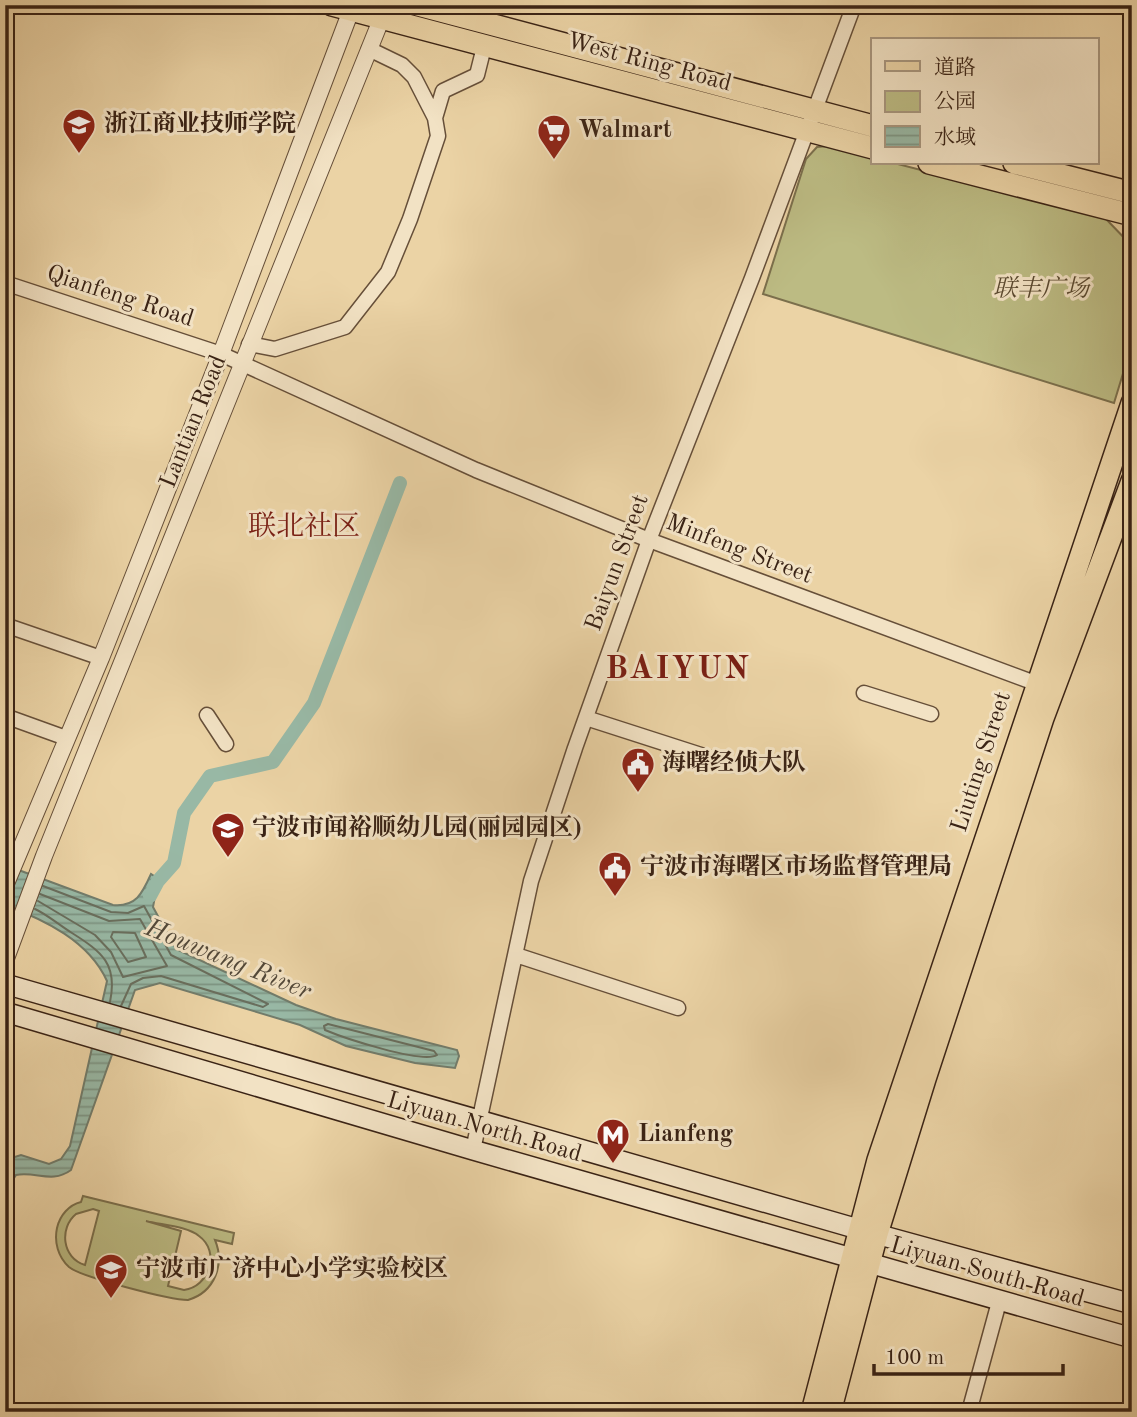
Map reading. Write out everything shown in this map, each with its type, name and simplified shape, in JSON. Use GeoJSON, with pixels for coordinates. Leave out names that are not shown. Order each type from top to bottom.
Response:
{"type":"FeatureCollection","features":[{"type":"Feature","properties":{"kind":"main road","name":"West Ring Road"},"geometry":{"type":"LineString","coordinates":[[418,5],[811,121],[871,147]]}},
{"type":"Feature","properties":{"kind":"main road","name":"West Ring Road"},"geometry":{"type":"LineString","coordinates":[[346,7],[384,13],[484,47],[811,121],[871,126]]}},
{"type":"Feature","properties":{"kind":"main road"},"geometry":{"type":"LineString","coordinates":[[933,164],[1132,215]]}},
{"type":"Feature","properties":{"kind":"main road"},"geometry":{"type":"LineString","coordinates":[[1018,164],[1132,193]]}},
{"type":"Feature","properties":{"kind":"main road","name":"Liuting Street"},"geometry":{"type":"LineString","coordinates":[[860,1262],[867,1231],[1045,687],[1132,403]]}},
{"type":"Feature","properties":{"kind":"main road","name":"Liuting Street"},"geometry":{"type":"LineString","coordinates":[[1045,687],[1132,481]]}},
{"type":"Feature","properties":{"kind":"main road","name":"Liyuan North Road"},"geometry":{"type":"LineString","coordinates":[[5,984],[867,1231]]}},
{"type":"Feature","properties":{"kind":"main road","name":"Liyuan North Road"},"geometry":{"type":"LineString","coordinates":[[5,1012],[860,1262]]}},
{"type":"Feature","properties":{"kind":"main road","name":"Liyuan South Road"},"geometry":{"type":"LineString","coordinates":[[867,1231],[1132,1304]]}},
{"type":"Feature","properties":{"kind":"main road"},"geometry":{"type":"LineString","coordinates":[[812,1412],[860,1262]]}},
{"type":"Feature","properties":{"kind":"main road"},"geometry":{"type":"LineString","coordinates":[[830,1412],[860,1262]]}},
{"type":"Feature","properties":{"kind":"main road","name":"Liyuan South Road"},"geometry":{"type":"LineString","coordinates":[[860,1262],[1132,1338]]}},
{"type":"Feature","properties":{"kind":"street","name":"Baiyun Street"},"geometry":{"type":"LineString","coordinates":[[473,1150],[531,881],[649,540],[854,5]]}},
{"type":"Feature","properties":{"kind":"street","name":"Lantian Road"},"geometry":{"type":"LineString","coordinates":[[5,886],[101,658],[221,354],[346,7]]}},
{"type":"Feature","properties":{"kind":"street","name":"Lantian Road"},"geometry":{"type":"LineString","coordinates":[[5,961],[44,856],[241,363],[384,13]]}},
{"type":"Feature","properties":{"kind":"street"},"geometry":{"type":"LineString","coordinates":[[435,118],[443,91],[477,75],[484,47]]}},
{"type":"Feature","properties":{"kind":"street"},"geometry":{"type":"LineString","coordinates":[[249,344],[275,349],[345,327],[388,272],[410,219],[438,136],[435,118],[414,77],[402,65],[369,49]]}},
{"type":"Feature","properties":{"kind":"street","name":"Qianfeng Road"},"geometry":{"type":"LineString","coordinates":[[5,283],[221,354]]}},
{"type":"Feature","properties":{"kind":"street","name":"Minfeng Street"},"geometry":{"type":"LineString","coordinates":[[221,354],[476,470],[649,540],[1045,687]]}},
{"type":"Feature","properties":{"kind":"street"},"geometry":{"type":"LineString","coordinates":[[5,625],[101,658]]}},
{"type":"Feature","properties":{"kind":"street"},"geometry":{"type":"LineString","coordinates":[[864,693],[931,714]]}},
{"type":"Feature","properties":{"kind":"street"},"geometry":{"type":"LineString","coordinates":[[207,715],[226,744]]}},
{"type":"Feature","properties":{"kind":"street"},"geometry":{"type":"LineString","coordinates":[[5,716],[66,738]]}},
{"type":"Feature","properties":{"kind":"street"},"geometry":{"type":"LineString","coordinates":[[586,718],[732,765]]}},
{"type":"Feature","properties":{"kind":"street"},"geometry":{"type":"LineString","coordinates":[[516,955],[678,1008]]}},
{"type":"Feature","properties":{"kind":"street"},"geometry":{"type":"LineString","coordinates":[[969,1412],[999,1302]]}},
{"type":"Feature","properties":{"kind":"green space","name":"联丰广场"},"geometry":{"type":"Polygon","coordinates":[[[829,146],[871,156],[871,164],[898,164],[1105,218],[1132,246],[1132,344],[1114,403],[763,294],[806,159],[817,147],[829,146]]]}},
{"type":"Feature","properties":{"kind":"green space"},"geometry":{"type":"Polygon","coordinates":[[[83,1196],[234,1233],[232,1244],[215,1240],[219,1258],[215,1276],[205,1291],[188,1300],[126,1287],[77,1271],[62,1259],[57,1244],[58,1223],[69,1208],[81,1202],[83,1196]],[[93,1209],[76,1214],[65,1234],[72,1256],[85,1265],[99,1211],[93,1209]],[[146,1221],[181,1231],[168,1286],[184,1290],[200,1283],[206,1276],[211,1259],[206,1243],[188,1230],[146,1221]]]}},
{"type":"Feature","properties":{"kind":"water"},"geometry":{"type":"Polygon","coordinates":[[[5,865],[113,905],[127,904],[137,898],[151,874],[163,882],[156,891],[153,907],[176,949],[296,1005],[336,1019],[457,1050],[459,1056],[455,1068],[415,1063],[346,1046],[300,1025],[160,983],[135,990],[71,1170],[51,1177],[16,1175],[5,1192],[5,1160],[21,1155],[49,1164],[61,1159],[70,1146],[107,981],[89,954],[77,943],[50,925],[5,905],[5,865]]]}},
{"type":"Feature","properties":{"kind":"waterway"},"geometry":{"type":"LineString","coordinates":[[150,896],[158,881],[174,863],[184,813],[210,776],[273,762],[314,703],[400,483]]}},
{"type":"Feature","properties":{"kind":"place","name":"浙江商业技师学院"},"geometry":{"type":"Point","coordinates":[79,155]}},
{"type":"Feature","properties":{"kind":"place","name":"Walmart"},"geometry":{"type":"Point","coordinates":[554,161]}},
{"type":"Feature","properties":{"kind":"place","name":"海曙经侦大队"},"geometry":{"type":"Point","coordinates":[638,794]}},
{"type":"Feature","properties":{"kind":"place","name":"宁波市闻裕顺幼儿园(丽园园区)"},"geometry":{"type":"Point","coordinates":[228,859]}},
{"type":"Feature","properties":{"kind":"place","name":"宁波市海曙区市场监督管理局"},"geometry":{"type":"Point","coordinates":[615,898]}},
{"type":"Feature","properties":{"kind":"place","name":"Lianfeng"},"geometry":{"type":"Point","coordinates":[613,1165]}},
{"type":"Feature","properties":{"kind":"place","name":"宁波市广济中心小学实验校区"},"geometry":{"type":"Point","coordinates":[111,1300]}},
{"type":"Feature","properties":{"kind":"district","name":"联北社区"},"geometry":{"type":"Point","coordinates":[304,528]}},
{"type":"Feature","properties":{"kind":"district","name":"BAIYUN"},"geometry":{"type":"Point","coordinates":[678,670]}},
{"type":"Feature","properties":{"kind":"water label","name":"Houwang River"},"geometry":{"type":"Point","coordinates":[228,960]}}]}
